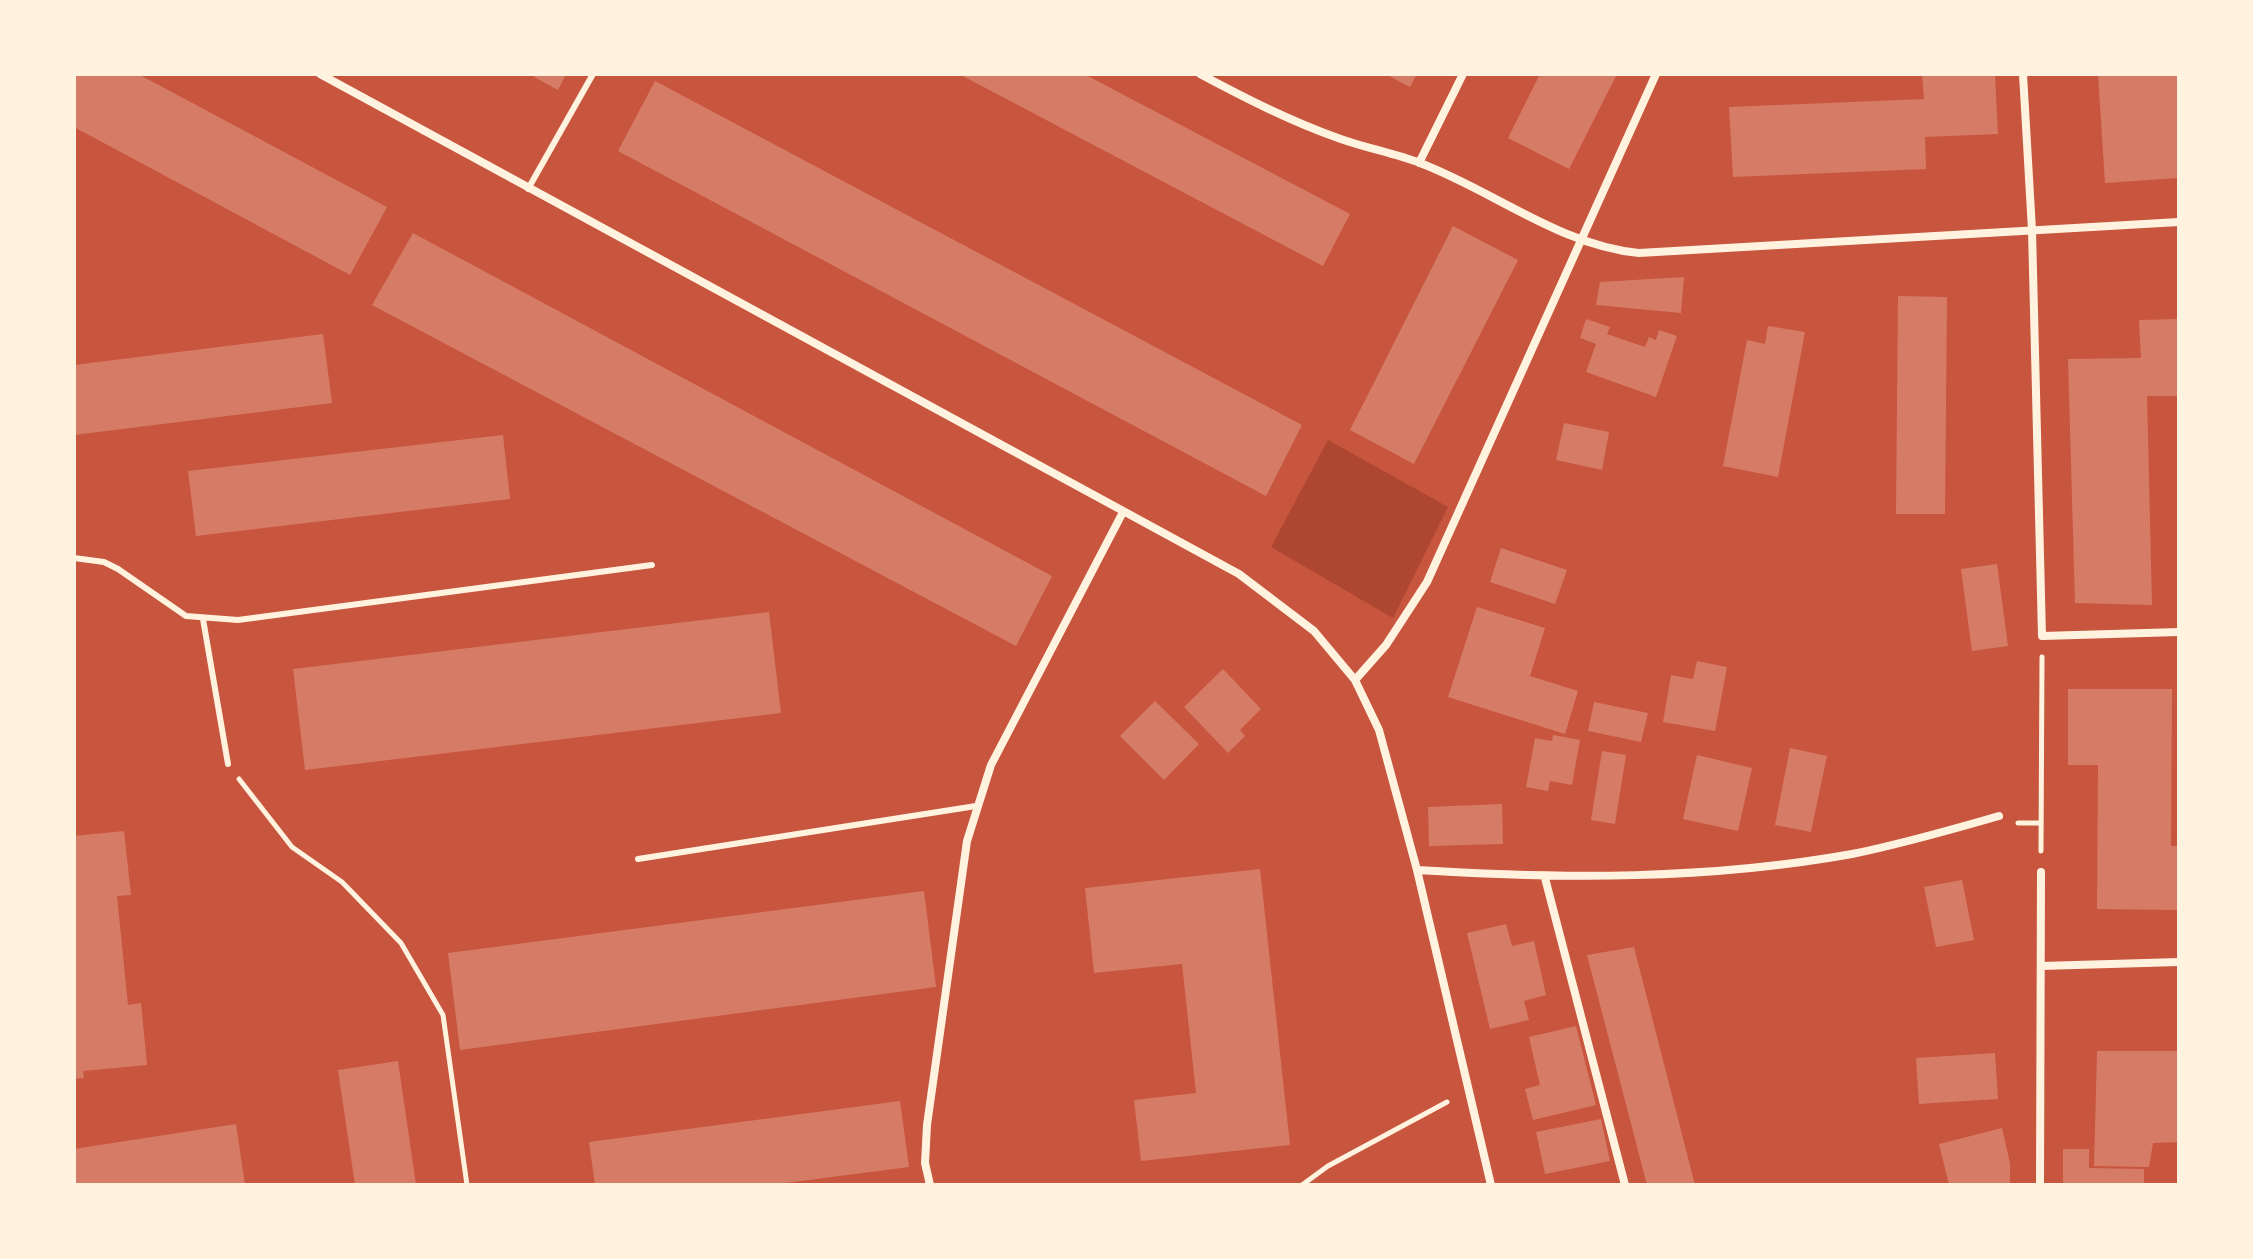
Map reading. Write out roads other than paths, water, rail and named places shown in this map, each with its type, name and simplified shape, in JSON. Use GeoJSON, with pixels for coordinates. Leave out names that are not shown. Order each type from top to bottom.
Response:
{"type":"FeatureCollection","features":[{"type":"Feature","properties":{"kind":"street"},"geometry":{"type":"LineString","coordinates":[[320,74],[1239,574],[1314,631],[1355,680],[1379,730],[1417,870],[1491,1185]]}},
{"type":"Feature","properties":{"kind":"street"},"geometry":{"type":"LineString","coordinates":[[1200,74],[1263,107],[1338,138],[1419,163],[1581,240],[1639,253],[2179,222]]}},
{"type":"Feature","properties":{"kind":"street"},"geometry":{"type":"LineString","coordinates":[[1419,163],[1463,74]]}},
{"type":"Feature","properties":{"kind":"street"},"geometry":{"type":"LineString","coordinates":[[1355,680],[1386,645],[1427,582],[1656,74]]}},
{"type":"Feature","properties":{"kind":"street"},"geometry":{"type":"LineString","coordinates":[[2023,74],[2032,230],[2042,636],[2179,632]]}},
{"type":"Feature","properties":{"kind":"street"},"geometry":{"type":"LineString","coordinates":[[930,1185],[925,1163],[927,1125],[967,841],[976,806],[991,765],[1123,512]]}},
{"type":"Feature","properties":{"kind":"street"},"geometry":{"type":"LineString","coordinates":[[1417,870],[1545,878],[1640,876],[1794,863],[1917,839],[1999,816]]}},
{"type":"Feature","properties":{"kind":"street"},"geometry":{"type":"LineString","coordinates":[[2040,1185],[2041,872]]}},
{"type":"Feature","properties":{"kind":"street"},"geometry":{"type":"LineString","coordinates":[[1545,878],[1625,1185]]}},
{"type":"Feature","properties":{"kind":"street"},"geometry":{"type":"LineString","coordinates":[[2041,966],[2179,962]]}},
{"type":"Feature","properties":{"kind":"lane"},"geometry":{"type":"LineString","coordinates":[[528,189],[593,74]]}},
{"type":"Feature","properties":{"kind":"lane"},"geometry":{"type":"LineString","coordinates":[[74,558],[104,562],[118,569],[178,611],[203,619],[238,620],[652,565]]}},
{"type":"Feature","properties":{"kind":"lane"},"geometry":{"type":"LineString","coordinates":[[203,619],[228,764]]}},
{"type":"Feature","properties":{"kind":"lane"},"geometry":{"type":"LineString","coordinates":[[638,859],[976,806]]}}]}
